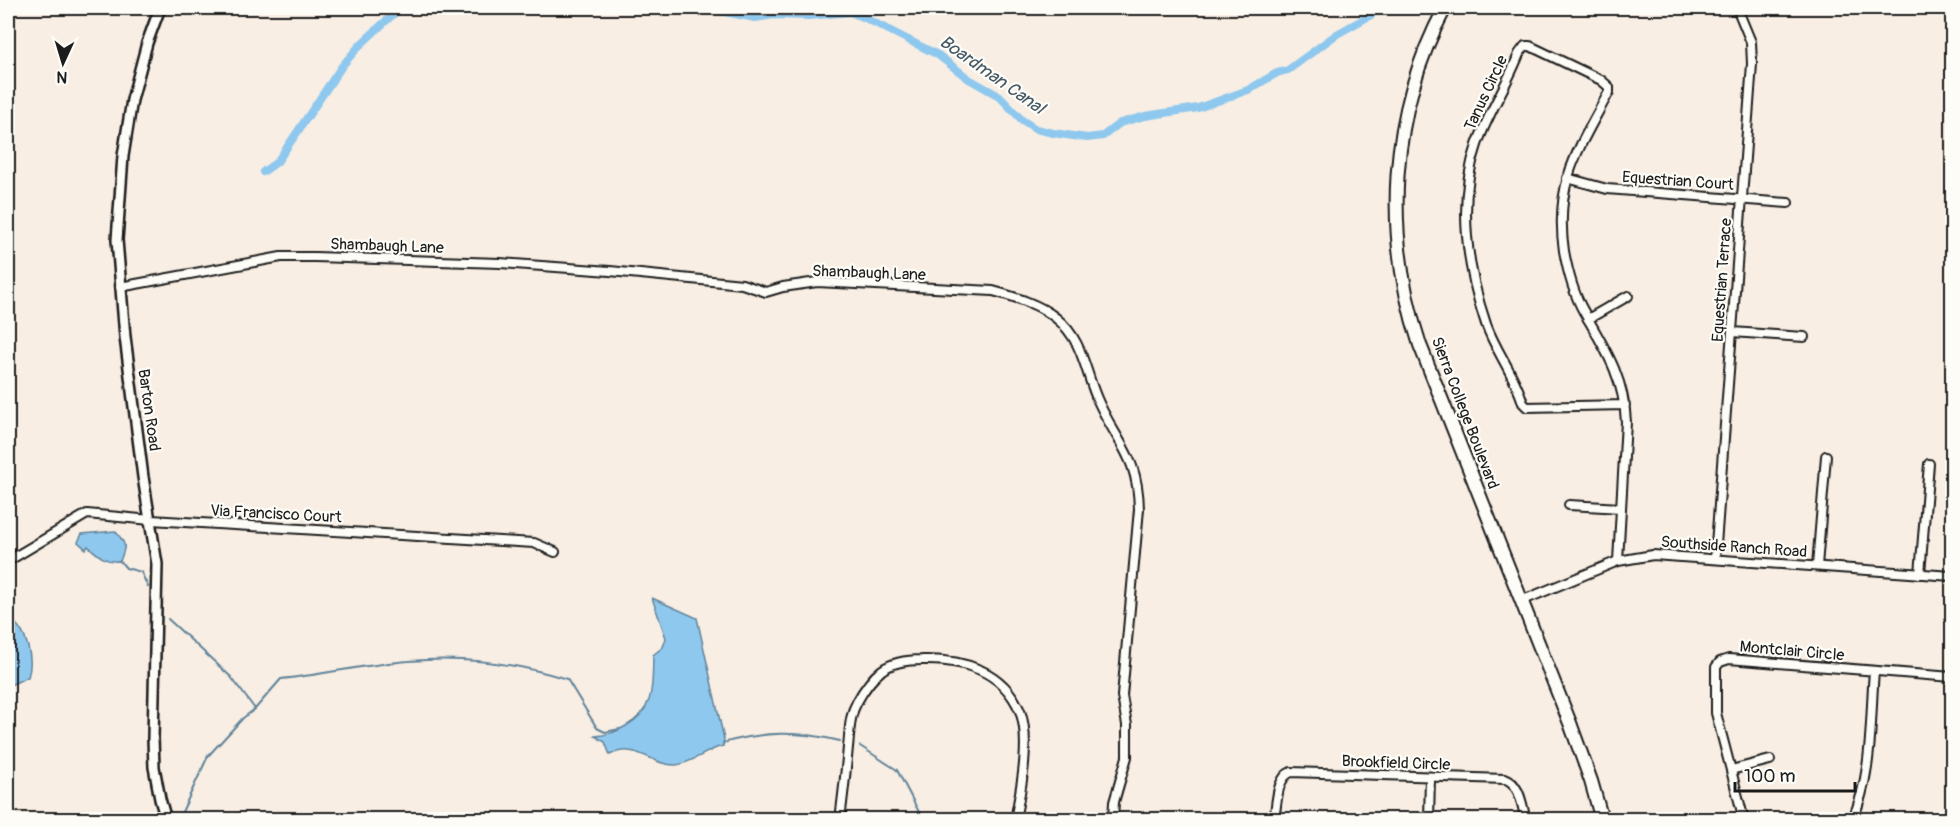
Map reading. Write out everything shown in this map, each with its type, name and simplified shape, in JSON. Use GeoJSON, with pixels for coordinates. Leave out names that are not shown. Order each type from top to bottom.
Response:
{"type":"FeatureCollection","features":[{"type":"Feature","properties":{"kind":"main road","name":"Sierra College Boulevard"},"geometry":{"type":"LineString","coordinates":[[1445,8],[1416,74],[1406,115],[1397,177],[1398,246],[1407,298],[1420,345],[1580,749],[1602,819]]}},
{"type":"Feature","properties":{"kind":"street","name":"Barton Road"},"geometry":{"type":"LineString","coordinates":[[160,8],[147,43],[132,100],[123,156],[117,240],[120,287],[143,477],[157,564],[154,767],[166,819]]}},
{"type":"Feature","properties":{"kind":"street","name":"Equestrian Terrace"},"geometry":{"type":"LineString","coordinates":[[1715,558],[1752,51],[1749,35],[1737,8]]}},
{"type":"Feature","properties":{"kind":"street","name":"Tanus Circle"},"geometry":{"type":"LineString","coordinates":[[1618,561],[1625,405],[1616,370],[1572,287],[1564,245],[1561,206],[1567,178],[1609,92],[1609,87],[1601,80],[1530,46],[1525,46],[1489,116],[1477,144],[1470,172],[1466,225],[1482,311],[1493,341],[1527,407],[1625,405]]}},
{"type":"Feature","properties":{"kind":"street","name":"Equestrian Court"},"geometry":{"type":"LineString","coordinates":[[1567,178],[1607,189],[1788,203]]}},
{"type":"Feature","properties":{"kind":"street","name":"Shambaugh Lane"},"geometry":{"type":"LineString","coordinates":[[120,287],[281,257],[315,257],[500,263],[610,271],[742,284],[766,292],[817,282],[993,291],[1045,311],[1058,320],[1081,350],[1099,404],[1131,460],[1139,492],[1122,696],[1127,725],[1127,757],[1114,802],[1113,819]]}},
{"type":"Feature","properties":{"kind":"street"},"geometry":{"type":"LineString","coordinates":[[1588,319],[1628,296]]}},
{"type":"Feature","properties":{"kind":"street"},"geometry":{"type":"LineString","coordinates":[[1732,332],[1804,338]]}},
{"type":"Feature","properties":{"kind":"street"},"geometry":{"type":"LineString","coordinates":[[1817,566],[1826,456]]}},
{"type":"Feature","properties":{"kind":"street"},"geometry":{"type":"LineString","coordinates":[[1920,574],[1929,464]]}},
{"type":"Feature","properties":{"kind":"street"},"geometry":{"type":"LineString","coordinates":[[1569,506],[1621,508]]}},
{"type":"Feature","properties":{"kind":"street","name":"Via Francisco Court"},"geometry":{"type":"LineString","coordinates":[[8,561],[87,514],[151,520],[534,543],[555,552]]}},
{"type":"Feature","properties":{"kind":"street","name":"Southside Ranch Road"},"geometry":{"type":"LineString","coordinates":[[1521,601],[1618,561],[1653,555],[1953,576]]}},
{"type":"Feature","properties":{"kind":"street"},"geometry":{"type":"LineString","coordinates":[[840,819],[850,720],[856,703],[870,682],[884,669],[907,661],[940,659],[985,670],[1000,681],[1017,705],[1025,738],[1015,819]]}},
{"type":"Feature","properties":{"kind":"street","name":"Montclair Circle"},"geometry":{"type":"LineString","coordinates":[[1744,819],[1715,704],[1716,667],[1720,662],[1729,659],[1953,677]]}},
{"type":"Feature","properties":{"kind":"street"},"geometry":{"type":"LineString","coordinates":[[1852,819],[1865,782],[1874,671]]}},
{"type":"Feature","properties":{"kind":"street"},"geometry":{"type":"LineString","coordinates":[[1731,770],[1770,760]]}},
{"type":"Feature","properties":{"kind":"street","name":"Brookfield Circle"},"geometry":{"type":"LineString","coordinates":[[1274,819],[1281,781],[1291,772],[1505,779],[1512,781],[1516,787],[1526,819]]}},
{"type":"Feature","properties":{"kind":"street"},"geometry":{"type":"LineString","coordinates":[[1429,819],[1430,777]]}},
{"type":"Feature","properties":{"kind":"water"},"geometry":{"type":"Polygon","coordinates":[[[115,531],[124,545],[120,561],[106,560],[88,546],[86,549],[78,542],[82,534],[115,531]]]}},
{"type":"Feature","properties":{"kind":"water"},"geometry":{"type":"Polygon","coordinates":[[[652,598],[697,618],[724,739],[723,746],[676,765],[659,762],[636,752],[619,751],[610,755],[605,742],[595,736],[611,733],[626,726],[643,712],[647,704],[652,686],[653,655],[663,647],[666,638],[652,598]]]}},
{"type":"Feature","properties":{"kind":"water"},"geometry":{"type":"Polygon","coordinates":[[[8,621],[13,621],[22,632],[30,655],[30,670],[28,677],[8,686],[8,621]]]}},
{"type":"Feature","properties":{"kind":"waterway","name":"Boardman Canal"},"geometry":{"type":"LineString","coordinates":[[263,172],[277,162],[342,66],[360,45],[400,8]]}},
{"type":"Feature","properties":{"kind":"waterway","name":"Boardman Canal"},"geometry":{"type":"LineString","coordinates":[[705,8],[755,18],[850,12],[938,55],[969,79],[999,96],[1022,120],[1036,129],[1087,138],[1103,136],[1120,123],[1145,116],[1198,108],[1248,90],[1277,73],[1288,70],[1337,34],[1379,8]]}},
{"type":"Feature","properties":{"kind":"waterway"},"geometry":{"type":"LineString","coordinates":[[120,561],[126,568],[141,572],[148,587]]}},
{"type":"Feature","properties":{"kind":"waterway"},"geometry":{"type":"LineString","coordinates":[[168,619],[231,677],[255,709]]}},
{"type":"Feature","properties":{"kind":"waterway"},"geometry":{"type":"LineString","coordinates":[[182,812],[208,756],[281,679],[393,662],[449,659],[489,662],[567,679],[597,728],[605,732],[620,729]]}},
{"type":"Feature","properties":{"kind":"waterway"},"geometry":{"type":"LineString","coordinates":[[723,743],[767,734],[810,735],[840,741]]}},
{"type":"Feature","properties":{"kind":"waterway"},"geometry":{"type":"LineString","coordinates":[[860,746],[897,770],[920,814],[920,820]]}},
{"type":"Feature","properties":{"kind":"waterway"},"geometry":{"type":"LineString","coordinates":[[151,820],[158,814]]}}]}
